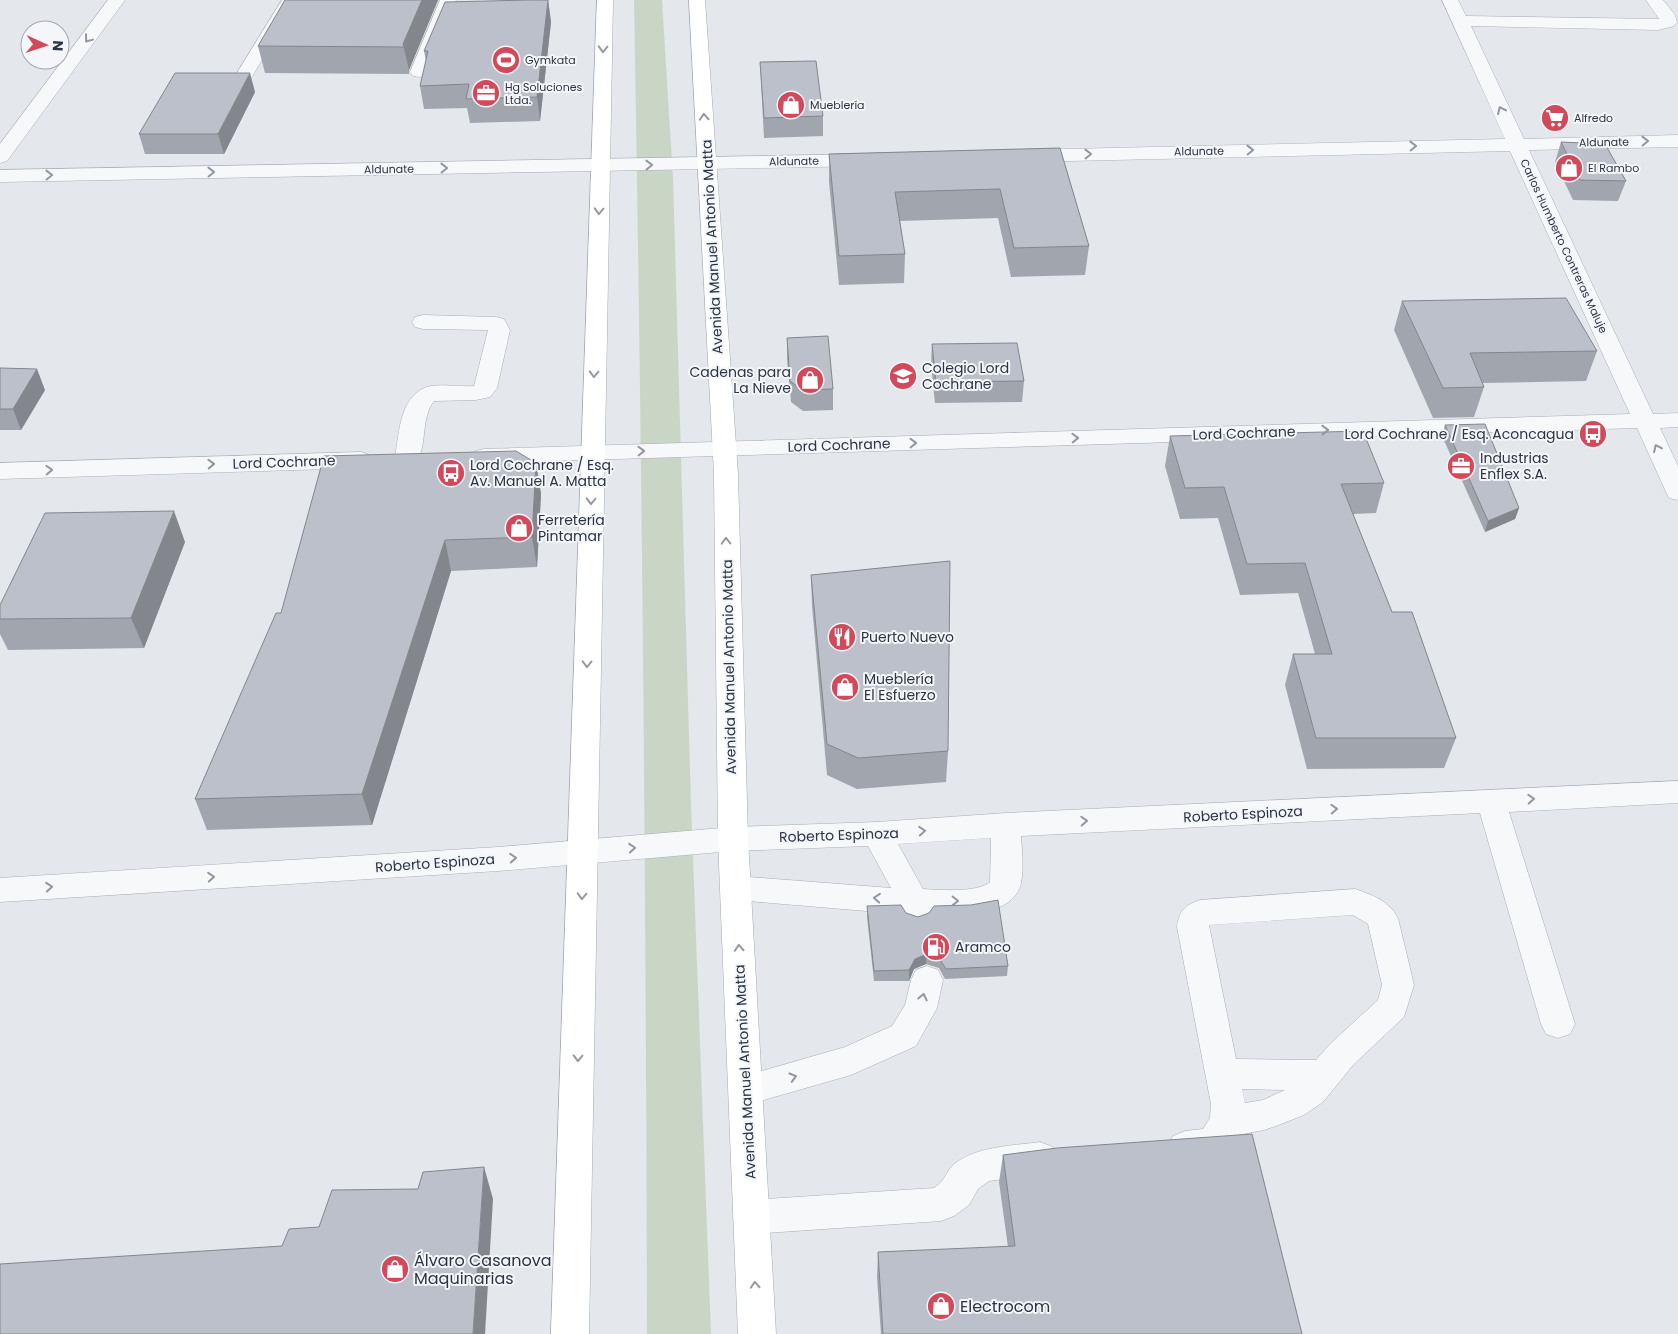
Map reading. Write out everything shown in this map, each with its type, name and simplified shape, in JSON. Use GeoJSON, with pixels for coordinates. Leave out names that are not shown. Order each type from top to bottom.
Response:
{"type":"FeatureCollection","features":[{"type":"Feature","properties":{"kind":"main road"},"geometry":{"type":"LineString","coordinates":[[570,1334],[605,0]]}},
{"type":"Feature","properties":{"kind":"main road","name":"Avenida Manuel Antonio Matta"},"geometry":{"type":"LineString","coordinates":[[697,0],[724,448],[733,839],[757,1334]]}},
{"type":"Feature","properties":{"kind":"street"},"geometry":{"type":"LineString","coordinates":[[0,157],[117,0]]}},
{"type":"Feature","properties":{"kind":"street"},"geometry":{"type":"LineString","coordinates":[[241,81],[290,0]]}},
{"type":"Feature","properties":{"kind":"street"},"geometry":{"type":"LineString","coordinates":[[419,72],[448,0]]}},
{"type":"Feature","properties":{"kind":"street","name":"Carlos Humberto Contreras Maluje"},"geometry":{"type":"LineString","coordinates":[[1450,0],[1678,492]]}},
{"type":"Feature","properties":{"kind":"street"},"geometry":{"type":"LineString","coordinates":[[1460,21],[1658,24],[1668,22],[1666,15],[1654,0]]}},
{"type":"Feature","properties":{"kind":"street","name":"Aldunate"},"geometry":{"type":"LineString","coordinates":[[1002,156],[1517,143],[1678,141]]}},
{"type":"Feature","properties":{"kind":"street","name":"Aldunate"},"geometry":{"type":"LineString","coordinates":[[0,176],[707,164],[882,159]]}},
{"type":"Feature","properties":{"kind":"street","name":"Lord Cochrane"},"geometry":{"type":"LineString","coordinates":[[0,471],[416,458],[413,421],[421,398],[429,393],[482,392],[485,388],[499,330],[496,324],[485,322],[422,322]]}},
{"type":"Feature","properties":{"kind":"street","name":"Lord Cochrane"},"geometry":{"type":"LineString","coordinates":[[462,456],[1678,420]]}},
{"type":"Feature","properties":{"kind":"street","name":"Roberto Espinoza"},"geometry":{"type":"LineString","coordinates":[[0,890],[583,853],[733,839],[877,834],[1006,825],[1678,792]]}},
{"type":"Feature","properties":{"kind":"street"},"geometry":{"type":"LineString","coordinates":[[1491,801],[1558,1024]]}},
{"type":"Feature","properties":{"kind":"street"},"geometry":{"type":"LineString","coordinates":[[736,888],[916,908],[993,897],[1004,888],[1006,878],[1006,825]]}},
{"type":"Feature","properties":{"kind":"street"},"geometry":{"type":"LineString","coordinates":[[877,834],[916,908]]}},
{"type":"Feature","properties":{"kind":"street"},"geometry":{"type":"LineString","coordinates":[[1156,1149],[1213,1144],[1227,1121],[1228,1104],[1193,927],[1194,917],[1200,912],[1355,902],[1371,909],[1382,918],[1398,985],[1392,1007],[1342,1054],[1311,1091],[1292,1104],[1264,1115],[1227,1121]]}},
{"type":"Feature","properties":{"kind":"street"},"geometry":{"type":"LineString","coordinates":[[746,1090],[851,1060],[904,1036],[921,1008],[927,980]]}},
{"type":"Feature","properties":{"kind":"street"},"geometry":{"type":"LineString","coordinates":[[1222,1074],[1324,1075]]}},
{"type":"Feature","properties":{"kind":"street"},"geometry":{"type":"LineString","coordinates":[[751,1217],[941,1204],[956,1193],[965,1177],[983,1166],[1071,1155]]}},
{"type":"Feature","properties":{"kind":"green space"},"geometry":{"type":"Polygon","coordinates":[[[634,0],[662,0],[673,178],[691,805],[711,1334],[647,1334],[643,667],[634,0]]]}},
{"type":"Feature","properties":{"kind":"building"},"geometry":{"type":"Polygon","coordinates":[[[285,0],[422,0],[403,44],[404,47],[258,46],[285,0]]]}},
{"type":"Feature","properties":{"kind":"building"},"geometry":{"type":"Polygon","coordinates":[[[548,0],[537,97],[466,99],[469,84],[420,86],[428,51],[424,51],[445,2],[548,0]]]}},
{"type":"Feature","properties":{"kind":"building","name":"Mueblería"},"geometry":{"type":"Polygon","coordinates":[[[816,61],[823,116],[764,118],[760,62],[816,61]]]}},
{"type":"Feature","properties":{"kind":"building"},"geometry":{"type":"Polygon","coordinates":[[[175,73],[250,73],[218,134],[139,134],[175,73]]]}},
{"type":"Feature","properties":{"kind":"building"},"geometry":{"type":"Polygon","coordinates":[[[1561,142],[1605,144],[1626,181],[1580,180],[1561,142]]]}},
{"type":"Feature","properties":{"kind":"building"},"geometry":{"type":"Polygon","coordinates":[[[1060,148],[1089,246],[1014,248],[1000,189],[895,192],[905,254],[839,256],[829,154],[1060,148]]]}},
{"type":"Feature","properties":{"kind":"building"},"geometry":{"type":"Polygon","coordinates":[[[1566,298],[1597,351],[1470,353],[1484,387],[1443,388],[1402,301],[1566,298]]]}},
{"type":"Feature","properties":{"kind":"building"},"geometry":{"type":"Polygon","coordinates":[[[828,336],[833,389],[802,390],[790,381],[787,338],[828,336]]]}},
{"type":"Feature","properties":{"kind":"building"},"geometry":{"type":"Polygon","coordinates":[[[1017,343],[1024,381],[936,382],[932,344],[1017,343]]]}},
{"type":"Feature","properties":{"kind":"building"},"geometry":{"type":"Polygon","coordinates":[[[0,368],[37,369],[13,409],[0,409],[0,368]]]}},
{"type":"Feature","properties":{"kind":"building"},"geometry":{"type":"Polygon","coordinates":[[[1485,424],[1519,508],[1488,521],[1445,425],[1485,424]]]}},
{"type":"Feature","properties":{"kind":"building"},"geometry":{"type":"Polygon","coordinates":[[[1363,431],[1384,483],[1341,484],[1392,612],[1412,612],[1456,738],[1316,738],[1293,654],[1332,654],[1305,563],[1247,564],[1224,487],[1185,488],[1170,436],[1363,431]]]}},
{"type":"Feature","properties":{"kind":"building"},"geometry":{"type":"Polygon","coordinates":[[[516,451],[536,463],[532,537],[445,540],[362,794],[195,799],[276,613],[281,613],[324,456],[516,451]]]}},
{"type":"Feature","properties":{"kind":"building"},"geometry":{"type":"Polygon","coordinates":[[[174,511],[131,618],[0,619],[0,605],[45,513],[174,511]]]}},
{"type":"Feature","properties":{"kind":"building"},"geometry":{"type":"Polygon","coordinates":[[[950,561],[948,751],[858,758],[827,744],[811,575],[950,561]]]}},
{"type":"Feature","properties":{"kind":"building","name":"Aramco"},"geometry":{"type":"Polygon","coordinates":[[[998,900],[1008,966],[946,969],[939,958],[927,954],[915,959],[909,970],[874,971],[867,906],[901,905],[906,913],[918,917],[929,913],[934,906],[971,905],[998,900]]]}},
{"type":"Feature","properties":{"kind":"building"},"geometry":{"type":"Polygon","coordinates":[[[1252,1134],[1302,1334],[883,1334],[878,1252],[1015,1246],[1003,1155],[1057,1148],[1252,1134]]]}},
{"type":"Feature","properties":{"kind":"building"},"geometry":{"type":"Polygon","coordinates":[[[484,1167],[473,1334],[0,1334],[0,1264],[282,1246],[289,1229],[319,1227],[332,1190],[418,1189],[423,1172],[484,1167]]]}},
{"type":"Feature","properties":{"kind":"place","name":"Gymkata"},"geometry":{"type":"Point","coordinates":[506,60]}},
{"type":"Feature","properties":{"kind":"place","name":"Hg Soluciones Ltda."},"geometry":{"type":"Point","coordinates":[486,93]}},
{"type":"Feature","properties":{"kind":"place","name":"Mueblería"},"geometry":{"type":"Point","coordinates":[791,105]}},
{"type":"Feature","properties":{"kind":"place","name":"Alfredo"},"geometry":{"type":"Point","coordinates":[1555,118]}},
{"type":"Feature","properties":{"kind":"place","name":"El Rambo"},"geometry":{"type":"Point","coordinates":[1569,168]}},
{"type":"Feature","properties":{"kind":"place","name":"Colegio Lord Cochrane"},"geometry":{"type":"Point","coordinates":[903,376]}},
{"type":"Feature","properties":{"kind":"place","name":"Cadenas para La Nieve"},"geometry":{"type":"Point","coordinates":[810,380]}},
{"type":"Feature","properties":{"kind":"place","name":"Lord Cochrane / Esq. Aconcagua"},"geometry":{"type":"Point","coordinates":[1593,434]}},
{"type":"Feature","properties":{"kind":"place","name":"Industrias Enflex S.A."},"geometry":{"type":"Point","coordinates":[1461,466]}},
{"type":"Feature","properties":{"kind":"place","name":"Lord Cochrane / Esq. Av. Manuel A. Matta"},"geometry":{"type":"Point","coordinates":[451,473]}},
{"type":"Feature","properties":{"kind":"place","name":"Ferretería Pintamar"},"geometry":{"type":"Point","coordinates":[519,528]}},
{"type":"Feature","properties":{"kind":"place","name":"Puerto Nuevo"},"geometry":{"type":"Point","coordinates":[842,637]}},
{"type":"Feature","properties":{"kind":"place","name":"Mueblería El Esfuerzo"},"geometry":{"type":"Point","coordinates":[845,687]}},
{"type":"Feature","properties":{"kind":"place","name":"Aramco"},"geometry":{"type":"Point","coordinates":[936,947]}},
{"type":"Feature","properties":{"kind":"place","name":"Álvaro Casanova Maquinarias"},"geometry":{"type":"Point","coordinates":[395,1269]}},
{"type":"Feature","properties":{"kind":"place","name":"Electrocom"},"geometry":{"type":"Point","coordinates":[941,1306]}}]}
